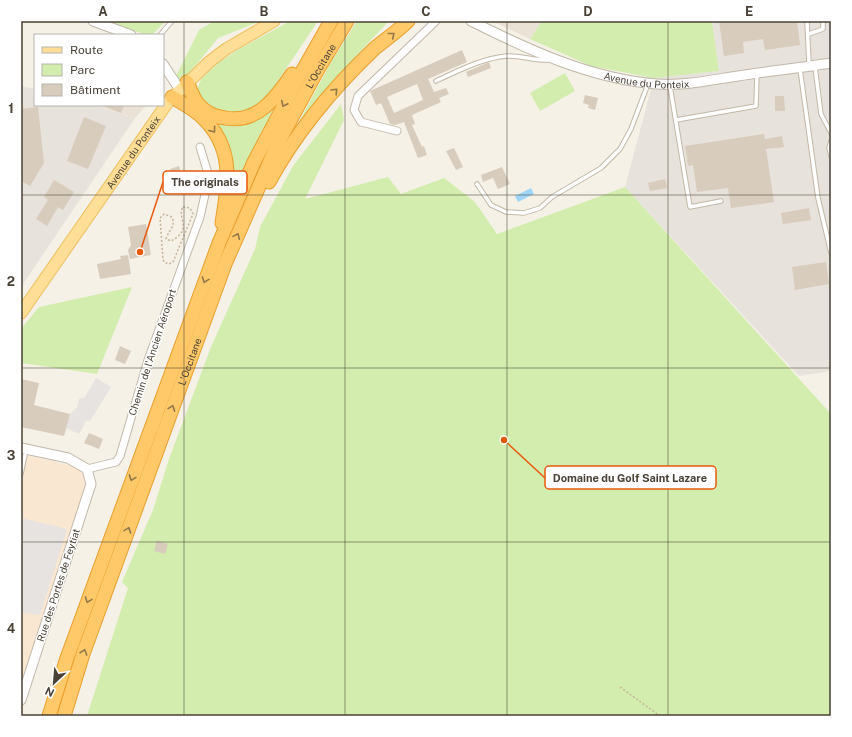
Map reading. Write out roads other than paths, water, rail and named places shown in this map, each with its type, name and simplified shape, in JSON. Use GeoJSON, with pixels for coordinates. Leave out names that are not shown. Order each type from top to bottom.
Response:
{"type":"FeatureCollection","features":[{"type":"Feature","properties":{"kind":"highway","name":"L'Occitane"},"geometry":{"type":"LineString","coordinates":[[49,716],[70,651],[219,244],[254,162],[331,21]]}},
{"type":"Feature","properties":{"kind":"highway","name":"L'Occitane"},"geometry":{"type":"LineString","coordinates":[[64,716],[83,654],[225,264],[261,181],[297,106],[347,21]]}},
{"type":"Feature","properties":{"kind":"highway"},"geometry":{"type":"LineString","coordinates":[[246,216],[256,207],[278,166],[294,142],[330,95],[376,48],[408,21]]}},
{"type":"Feature","properties":{"kind":"highway"},"geometry":{"type":"LineString","coordinates":[[180,90],[193,96],[204,110],[222,118],[247,118],[262,110],[269,104],[304,56],[316,46]]}},
{"type":"Feature","properties":{"kind":"highway"},"geometry":{"type":"LineString","coordinates":[[180,90],[218,138],[224,151],[228,170],[228,185],[219,244]]}},
{"type":"Feature","properties":{"kind":"main road","name":"Avenue du Ponteix"},"geometry":{"type":"LineString","coordinates":[[21,313],[119,169],[180,90],[226,49],[274,21]]}},
{"type":"Feature","properties":{"kind":"street"},"geometry":{"type":"LineString","coordinates":[[93,21],[128,34]]}},
{"type":"Feature","properties":{"kind":"street"},"geometry":{"type":"LineString","coordinates":[[397,131],[361,122],[354,110],[358,96],[436,21]]}},
{"type":"Feature","properties":{"kind":"street","name":"Avenue du Ponteix"},"geometry":{"type":"LineString","coordinates":[[471,21],[555,59],[581,69],[621,80],[670,85],[831,63]]}},
{"type":"Feature","properties":{"kind":"street"},"geometry":{"type":"LineString","coordinates":[[164,66],[180,90]]}},
{"type":"Feature","properties":{"kind":"street","name":"Chemin de l'Ancien Aéroport"},"geometry":{"type":"LineString","coordinates":[[88,469],[116,462],[120,456],[148,360],[200,217],[208,181],[208,170],[200,147]]}},
{"type":"Feature","properties":{"kind":"street"},"geometry":{"type":"LineString","coordinates":[[24,449],[68,458],[88,469]]}},
{"type":"Feature","properties":{"kind":"street","name":"Rue des Portes de Feytiat"},"geometry":{"type":"LineString","coordinates":[[21,700],[90,484],[88,469]]}},
{"type":"Feature","properties":{"kind":"lane"},"geometry":{"type":"LineString","coordinates":[[161,34],[172,21]]}},
{"type":"Feature","properties":{"kind":"lane"},"geometry":{"type":"LineString","coordinates":[[807,21],[809,34],[808,67],[818,198],[831,253]]}},
{"type":"Feature","properties":{"kind":"lane"},"geometry":{"type":"LineString","coordinates":[[809,34],[823,29],[823,21]]}},
{"type":"Feature","properties":{"kind":"lane"},"geometry":{"type":"LineString","coordinates":[[436,80],[473,64],[508,56],[540,60],[555,59]]}},
{"type":"Feature","properties":{"kind":"lane"},"geometry":{"type":"LineString","coordinates":[[808,67],[821,114],[831,133]]}},
{"type":"Feature","properties":{"kind":"lane"},"geometry":{"type":"LineString","coordinates":[[676,120],[756,106],[757,73]]}},
{"type":"Feature","properties":{"kind":"lane"},"geometry":{"type":"LineString","coordinates":[[478,184],[491,205],[506,212],[524,213],[540,208],[552,196],[601,168],[620,149],[631,129],[648,83]]}},
{"type":"Feature","properties":{"kind":"lane"},"geometry":{"type":"LineString","coordinates":[[670,85],[690,206],[720,201]]}},
{"type":"Feature","properties":{"kind":"lane"},"geometry":{"type":"LineString","coordinates":[[831,141],[828,148],[831,156]]}},
{"type":"Feature","properties":{"kind":"lane"},"geometry":{"type":"LineString","coordinates":[[21,474],[24,449]]}},
{"type":"Feature","properties":{"kind":"water"},"geometry":{"type":"Polygon","coordinates":[[[531,188],[534,194],[518,202],[515,196],[531,188]]]}},
{"type":"Feature","properties":{"kind":"place","name":"The originals"},"geometry":{"type":"Point","coordinates":[140,252]}},
{"type":"Feature","properties":{"kind":"place","name":"Domaine du Golf Saint Lazare"},"geometry":{"type":"Point","coordinates":[504,440]}}]}
